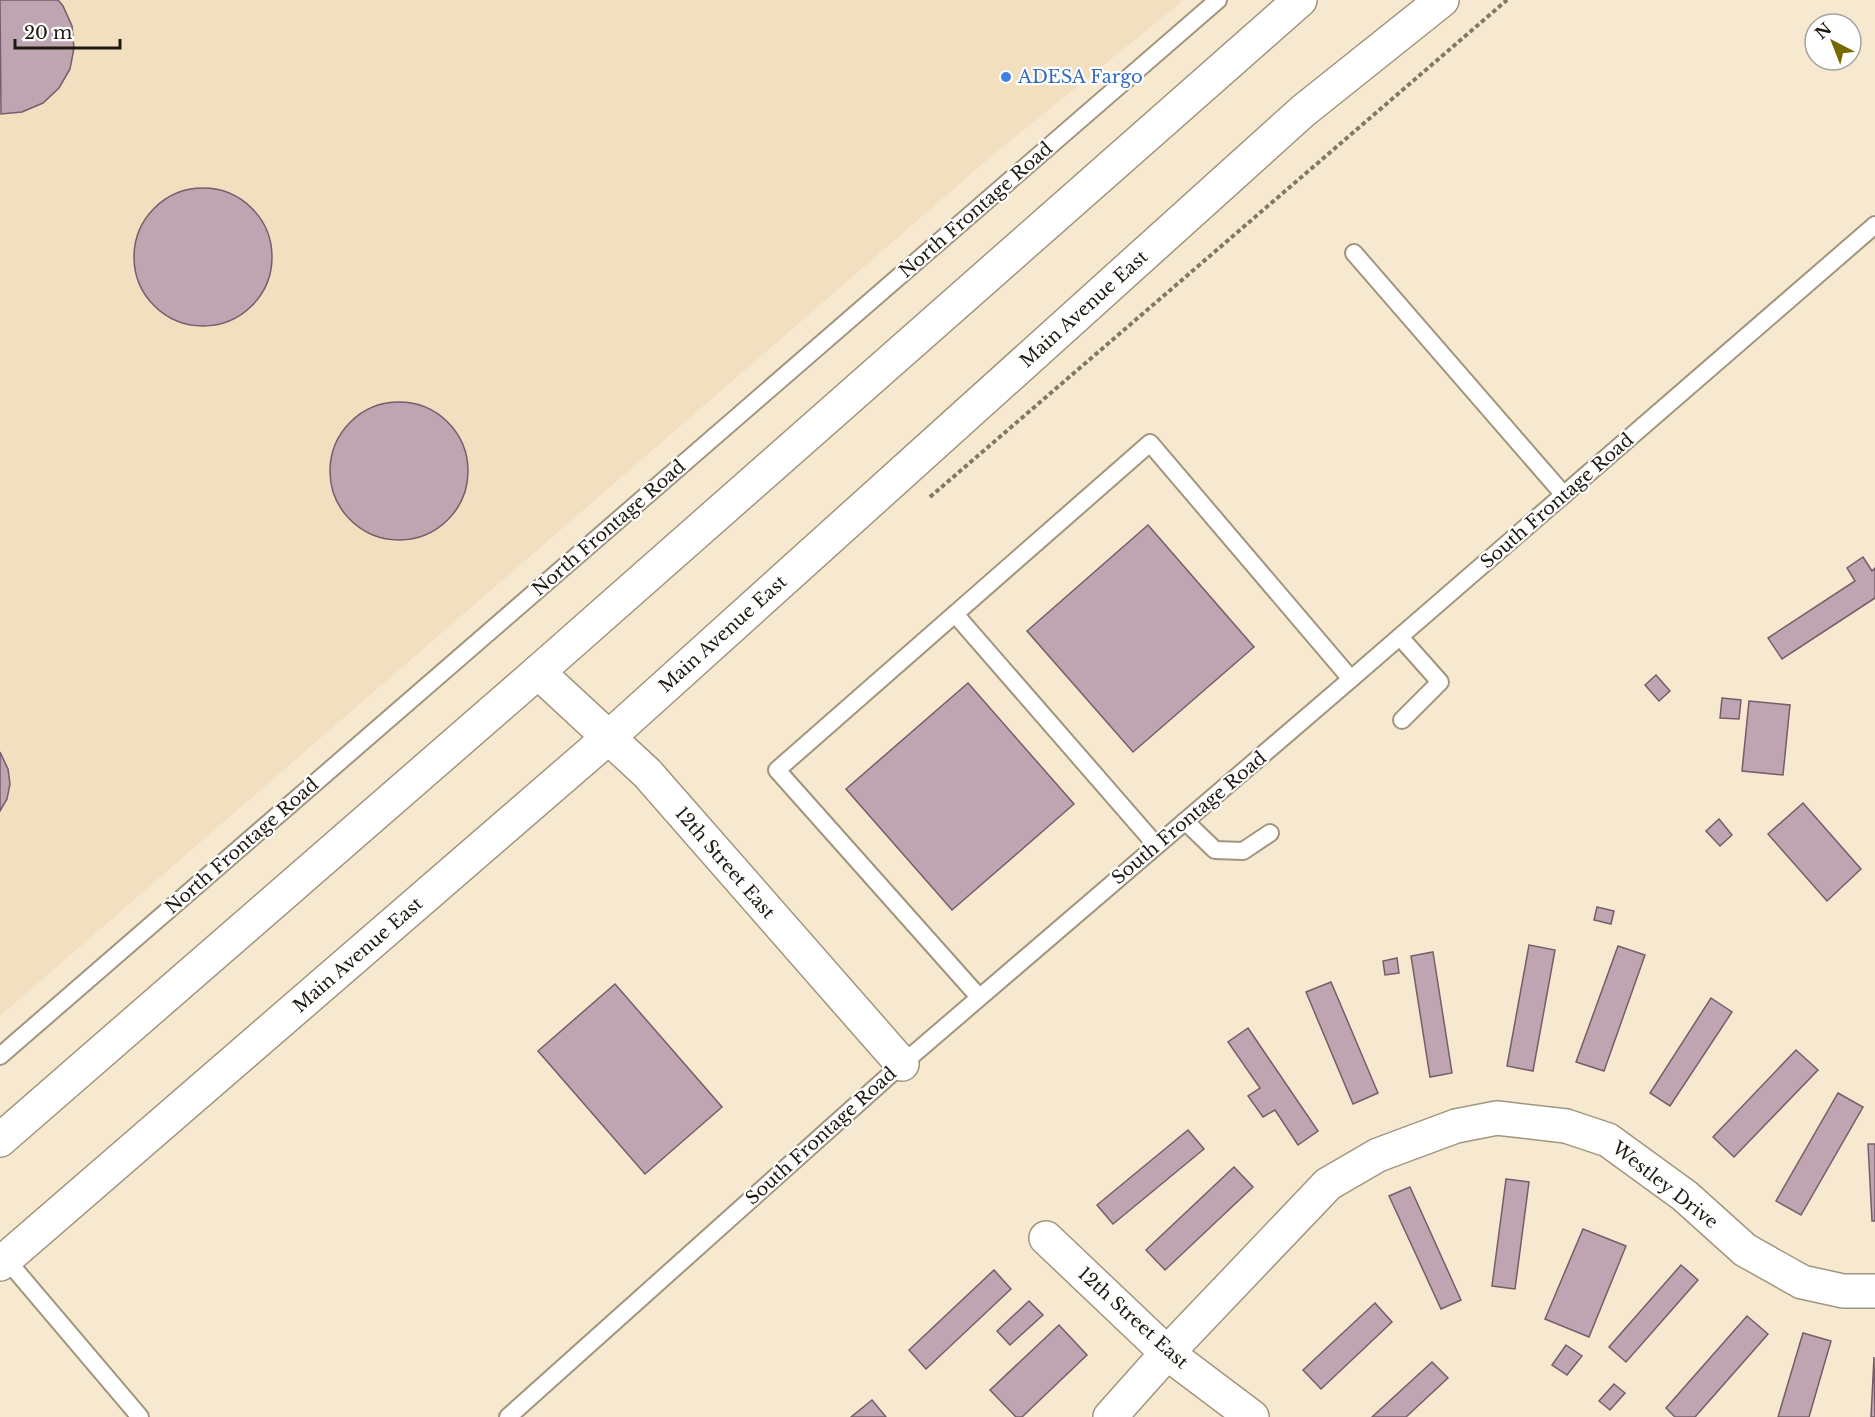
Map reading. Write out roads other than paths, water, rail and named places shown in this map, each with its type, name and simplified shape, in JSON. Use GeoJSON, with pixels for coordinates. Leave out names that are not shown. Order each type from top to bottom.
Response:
{"type":"FeatureCollection","features":[{"type":"Feature","properties":{"kind":"main road"},"geometry":{"type":"LineString","coordinates":[[0,1140],[538,672],[1300,0]]}},
{"type":"Feature","properties":{"kind":"main road","name":"Main Avenue East"},"geometry":{"type":"LineString","coordinates":[[3,1261],[608,738],[1303,111],[1442,0]]}},
{"type":"Feature","properties":{"kind":"main road","name":"12th Street East"},"geometry":{"type":"LineString","coordinates":[[538,672],[647,773],[902,1064]]}},
{"type":"Feature","properties":{"kind":"main road","name":"Westley Drive"},"geometry":{"type":"LineString","coordinates":[[1110,1417],[1167,1353],[1328,1184],[1378,1155],[1455,1126],[1497,1118],[1566,1126],[1608,1140],[1685,1196],[1744,1250],[1802,1282],[1843,1291],[1875,1292]]}},
{"type":"Feature","properties":{"kind":"main road","name":"12th Street East"},"geometry":{"type":"LineString","coordinates":[[1046,1238],[1167,1353],[1252,1417]]}},
{"type":"Feature","properties":{"kind":"lane","name":"North Frontage Road"},"geometry":{"type":"LineString","coordinates":[[0,1056],[1218,0]]}},
{"type":"Feature","properties":{"kind":"lane","name":"South Frontage Road"},"geometry":{"type":"LineString","coordinates":[[508,1417],[902,1064],[1400,637],[1875,225]]}},
{"type":"Feature","properties":{"kind":"lane"},"geometry":{"type":"LineString","coordinates":[[1354,253],[1564,495]]}},
{"type":"Feature","properties":{"kind":"lane"},"geometry":{"type":"LineString","coordinates":[[979,997],[777,770],[1150,443],[1351,679]]}},
{"type":"Feature","properties":{"kind":"lane"},"geometry":{"type":"LineString","coordinates":[[955,614],[1156,845]]}},
{"type":"Feature","properties":{"kind":"lane"},"geometry":{"type":"LineString","coordinates":[[1400,637],[1440,682],[1402,720]]}},
{"type":"Feature","properties":{"kind":"lane"},"geometry":{"type":"LineString","coordinates":[[1185,821],[1215,850],[1243,851],[1270,833]]}},
{"type":"Feature","properties":{"kind":"lane"},"geometry":{"type":"LineString","coordinates":[[3,1261],[140,1417]]}},
{"type":"Feature","properties":{"kind":"place","name":"ADESA Fargo"},"geometry":{"type":"Point","coordinates":[1006,77]}}]}
